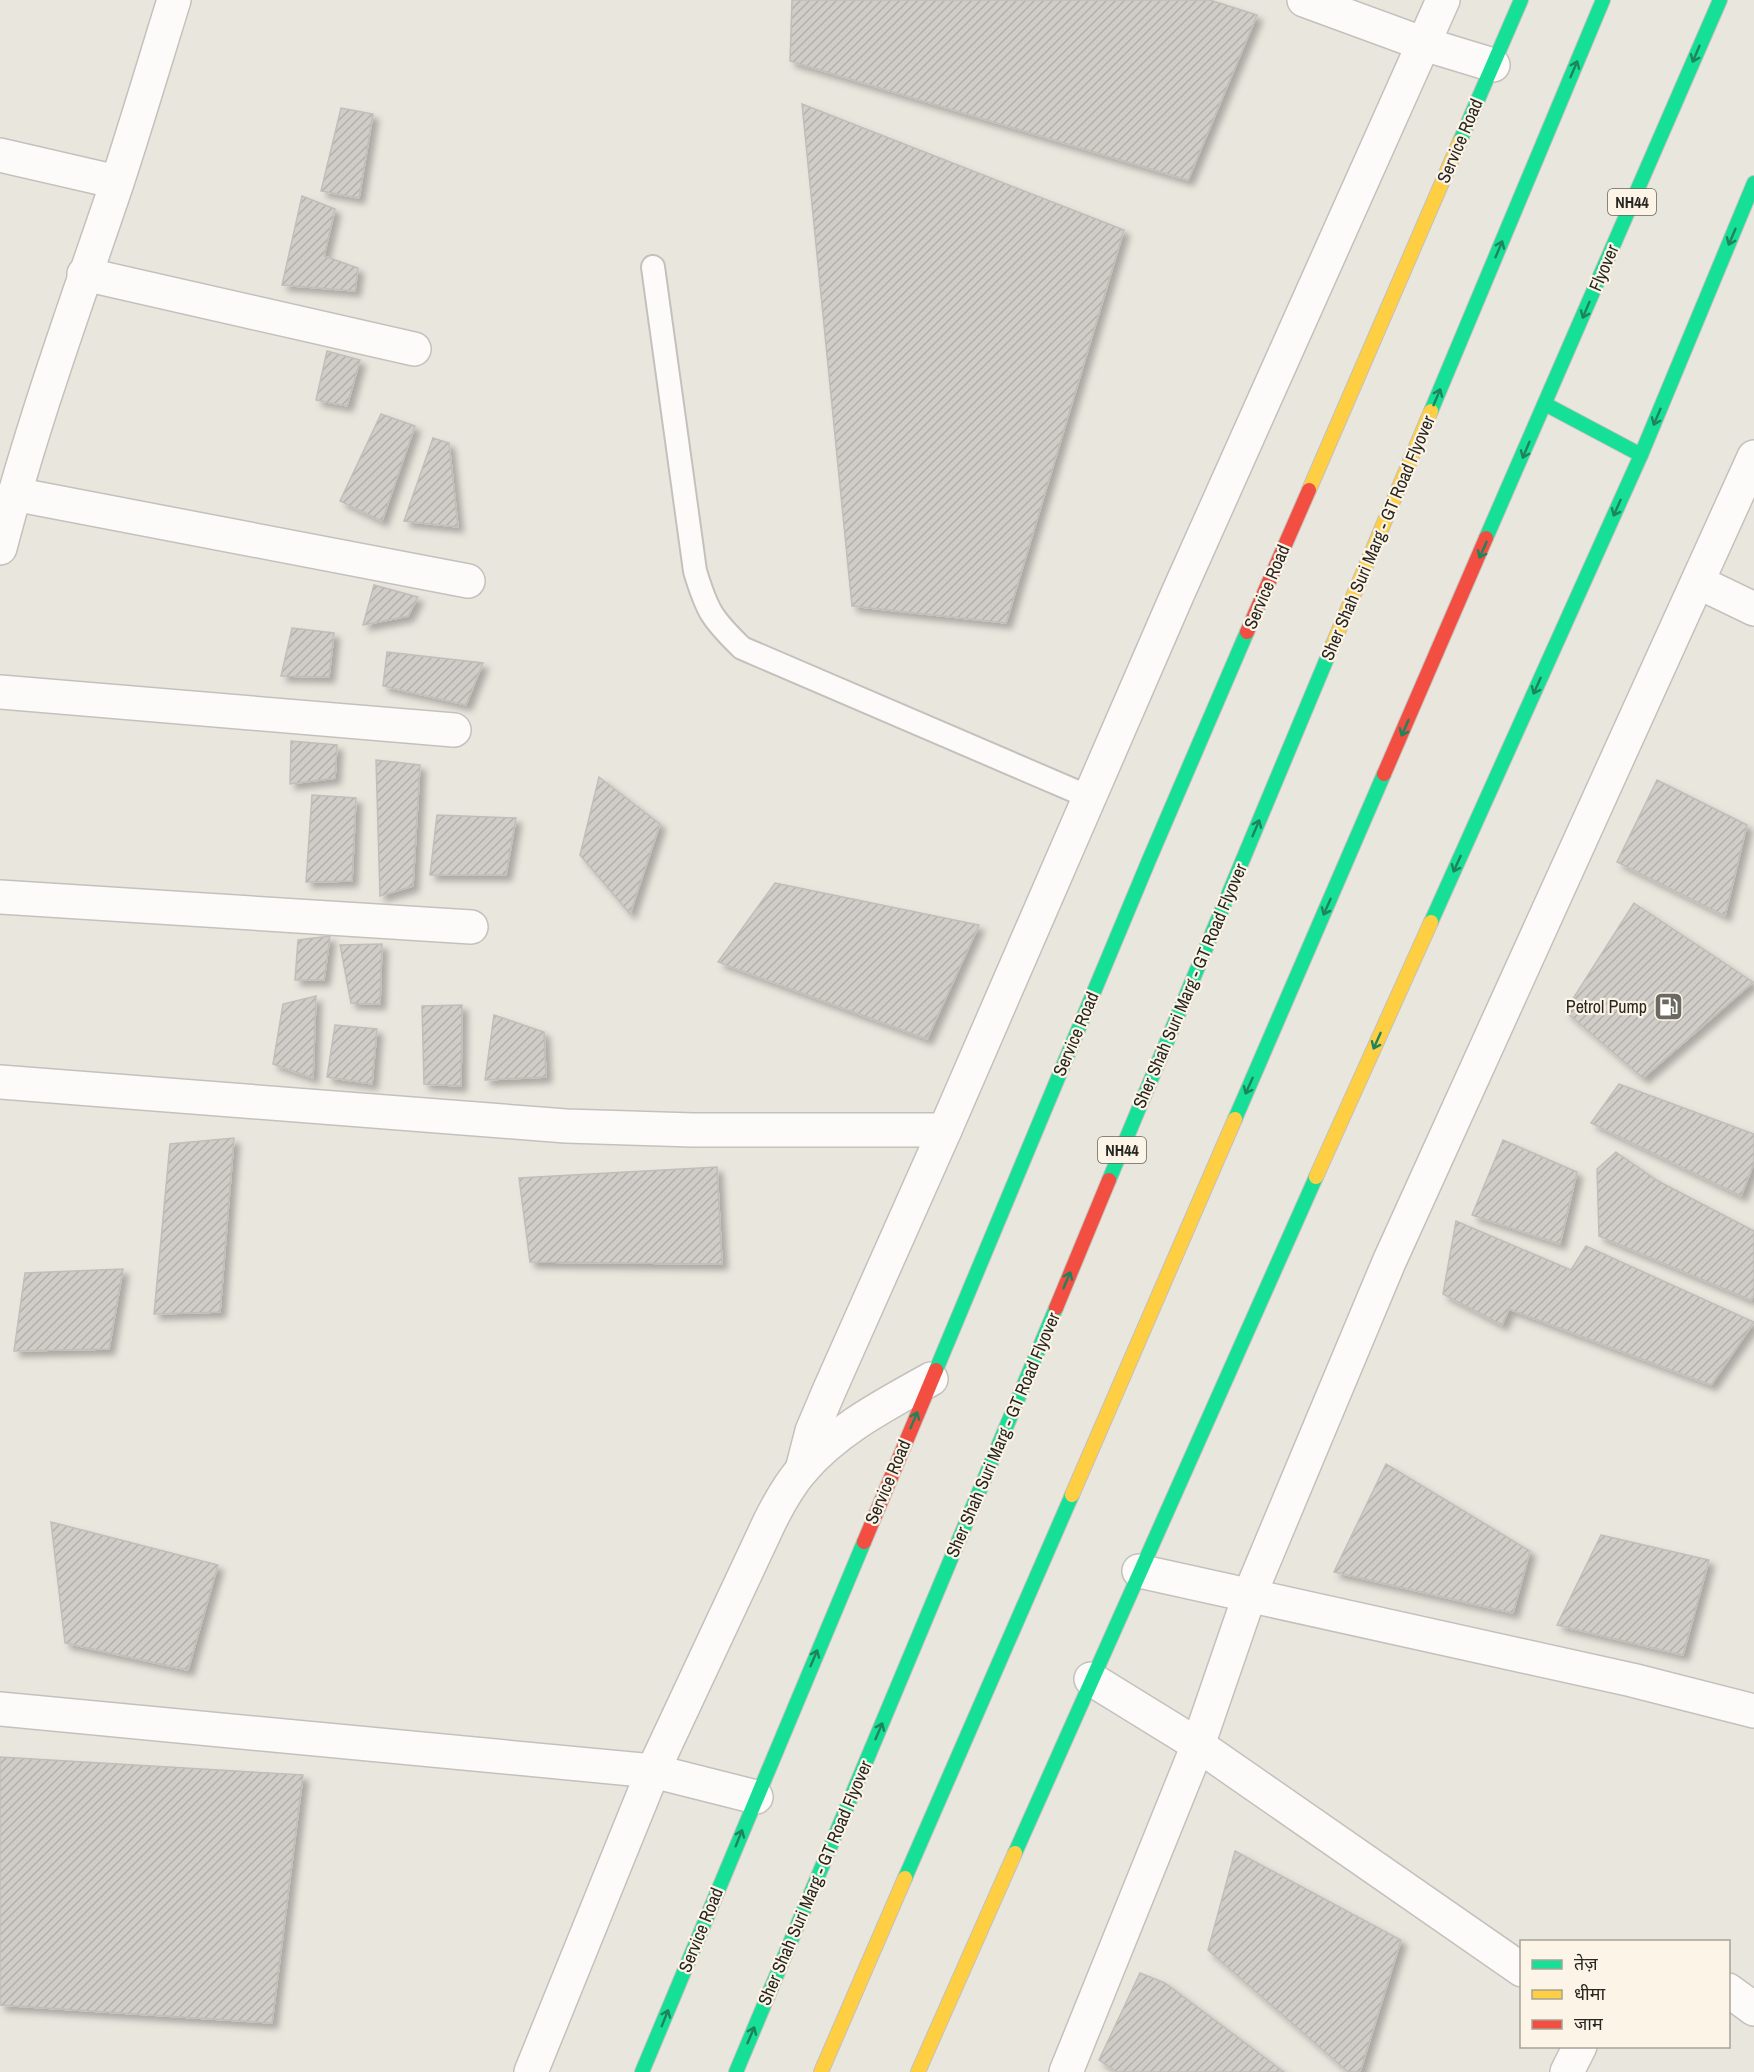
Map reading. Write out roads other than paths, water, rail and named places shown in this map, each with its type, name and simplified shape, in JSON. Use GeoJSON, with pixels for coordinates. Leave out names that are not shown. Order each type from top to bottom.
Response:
{"type":"FeatureCollection","features":[{"type":"Feature","properties":{"kind":"main road","name":"Service Road"},"geometry":{"type":"LineString","coordinates":[[642,2072],[1149,860],[1521,0]]}},
{"type":"Feature","properties":{"kind":"main road","name":"Sher Shah Suri Marg - GT Road Flyover"},"geometry":{"type":"LineString","coordinates":[[736,2072],[1603,0]]}},
{"type":"Feature","properties":{"kind":"main road","name":"Flyover"},"geometry":{"type":"LineString","coordinates":[[1545,404],[1720,0]]}},
{"type":"Feature","properties":{"kind":"main road"},"geometry":{"type":"LineString","coordinates":[[918,2072],[1139,1571],[1641,455],[1754,183]]}},
{"type":"Feature","properties":{"kind":"main road"},"geometry":{"type":"LineString","coordinates":[[1545,404],[1641,455]]}},
{"type":"Feature","properties":{"kind":"main road","name":"NH44"},"geometry":{"type":"LineString","coordinates":[[821,2072],[1545,404]]}},
{"type":"Feature","properties":{"kind":"street"},"geometry":{"type":"LineString","coordinates":[[0,548],[14,494],[84,274],[117,182],[174,0]]}},
{"type":"Feature","properties":{"kind":"street"},"geometry":{"type":"LineString","coordinates":[[1304,0],[1424,44],[1493,65]]}},
{"type":"Feature","properties":{"kind":"street"},"geometry":{"type":"LineString","coordinates":[[802,1470],[816,1421],[1178,593],[1443,0]]}},
{"type":"Feature","properties":{"kind":"street"},"geometry":{"type":"LineString","coordinates":[[0,155],[117,182]]}},
{"type":"Feature","properties":{"kind":"street"},"geometry":{"type":"LineString","coordinates":[[84,274],[414,349]]}},
{"type":"Feature","properties":{"kind":"street"},"geometry":{"type":"LineString","coordinates":[[1066,2072],[1198,1744],[1250,1594],[1389,1262],[1754,457]]}},
{"type":"Feature","properties":{"kind":"street"},"geometry":{"type":"LineString","coordinates":[[14,494],[468,581]]}},
{"type":"Feature","properties":{"kind":"street"},"geometry":{"type":"LineString","coordinates":[[1698,582],[1754,609]]}},
{"type":"Feature","properties":{"kind":"street"},"geometry":{"type":"LineString","coordinates":[[0,692],[454,730]]}},
{"type":"Feature","properties":{"kind":"street"},"geometry":{"type":"LineString","coordinates":[[0,897],[471,927]]}},
{"type":"Feature","properties":{"kind":"street"},"geometry":{"type":"LineString","coordinates":[[0,1082],[567,1126],[693,1130],[945,1130]]}},
{"type":"Feature","properties":{"kind":"street"},"geometry":{"type":"LineString","coordinates":[[531,2072],[652,1771],[783,1496],[802,1470],[831,1442],[863,1417],[931,1379]]}},
{"type":"Feature","properties":{"kind":"street"},"geometry":{"type":"LineString","coordinates":[[1139,1571],[1632,1680],[1754,1711]]}},
{"type":"Feature","properties":{"kind":"street"},"geometry":{"type":"LineString","coordinates":[[1091,1679],[1198,1744],[1520,1969]]}},
{"type":"Feature","properties":{"kind":"street"},"geometry":{"type":"LineString","coordinates":[[0,1708],[652,1771],[756,1797]]}},
{"type":"Feature","properties":{"kind":"street"},"geometry":{"type":"LineString","coordinates":[[1730,1991],[1754,2009]]}},
{"type":"Feature","properties":{"kind":"street"},"geometry":{"type":"LineString","coordinates":[[1567,2072],[1579,2048]]}},
{"type":"Feature","properties":{"kind":"lane"},"geometry":{"type":"LineString","coordinates":[[653,267],[695,571],[706,606],[719,627],[742,648],[1089,797]]}},
{"type":"Feature","properties":{"kind":"place","name":"Petrol Pump"},"geometry":{"type":"Point","coordinates":[1668,1007]}}]}
